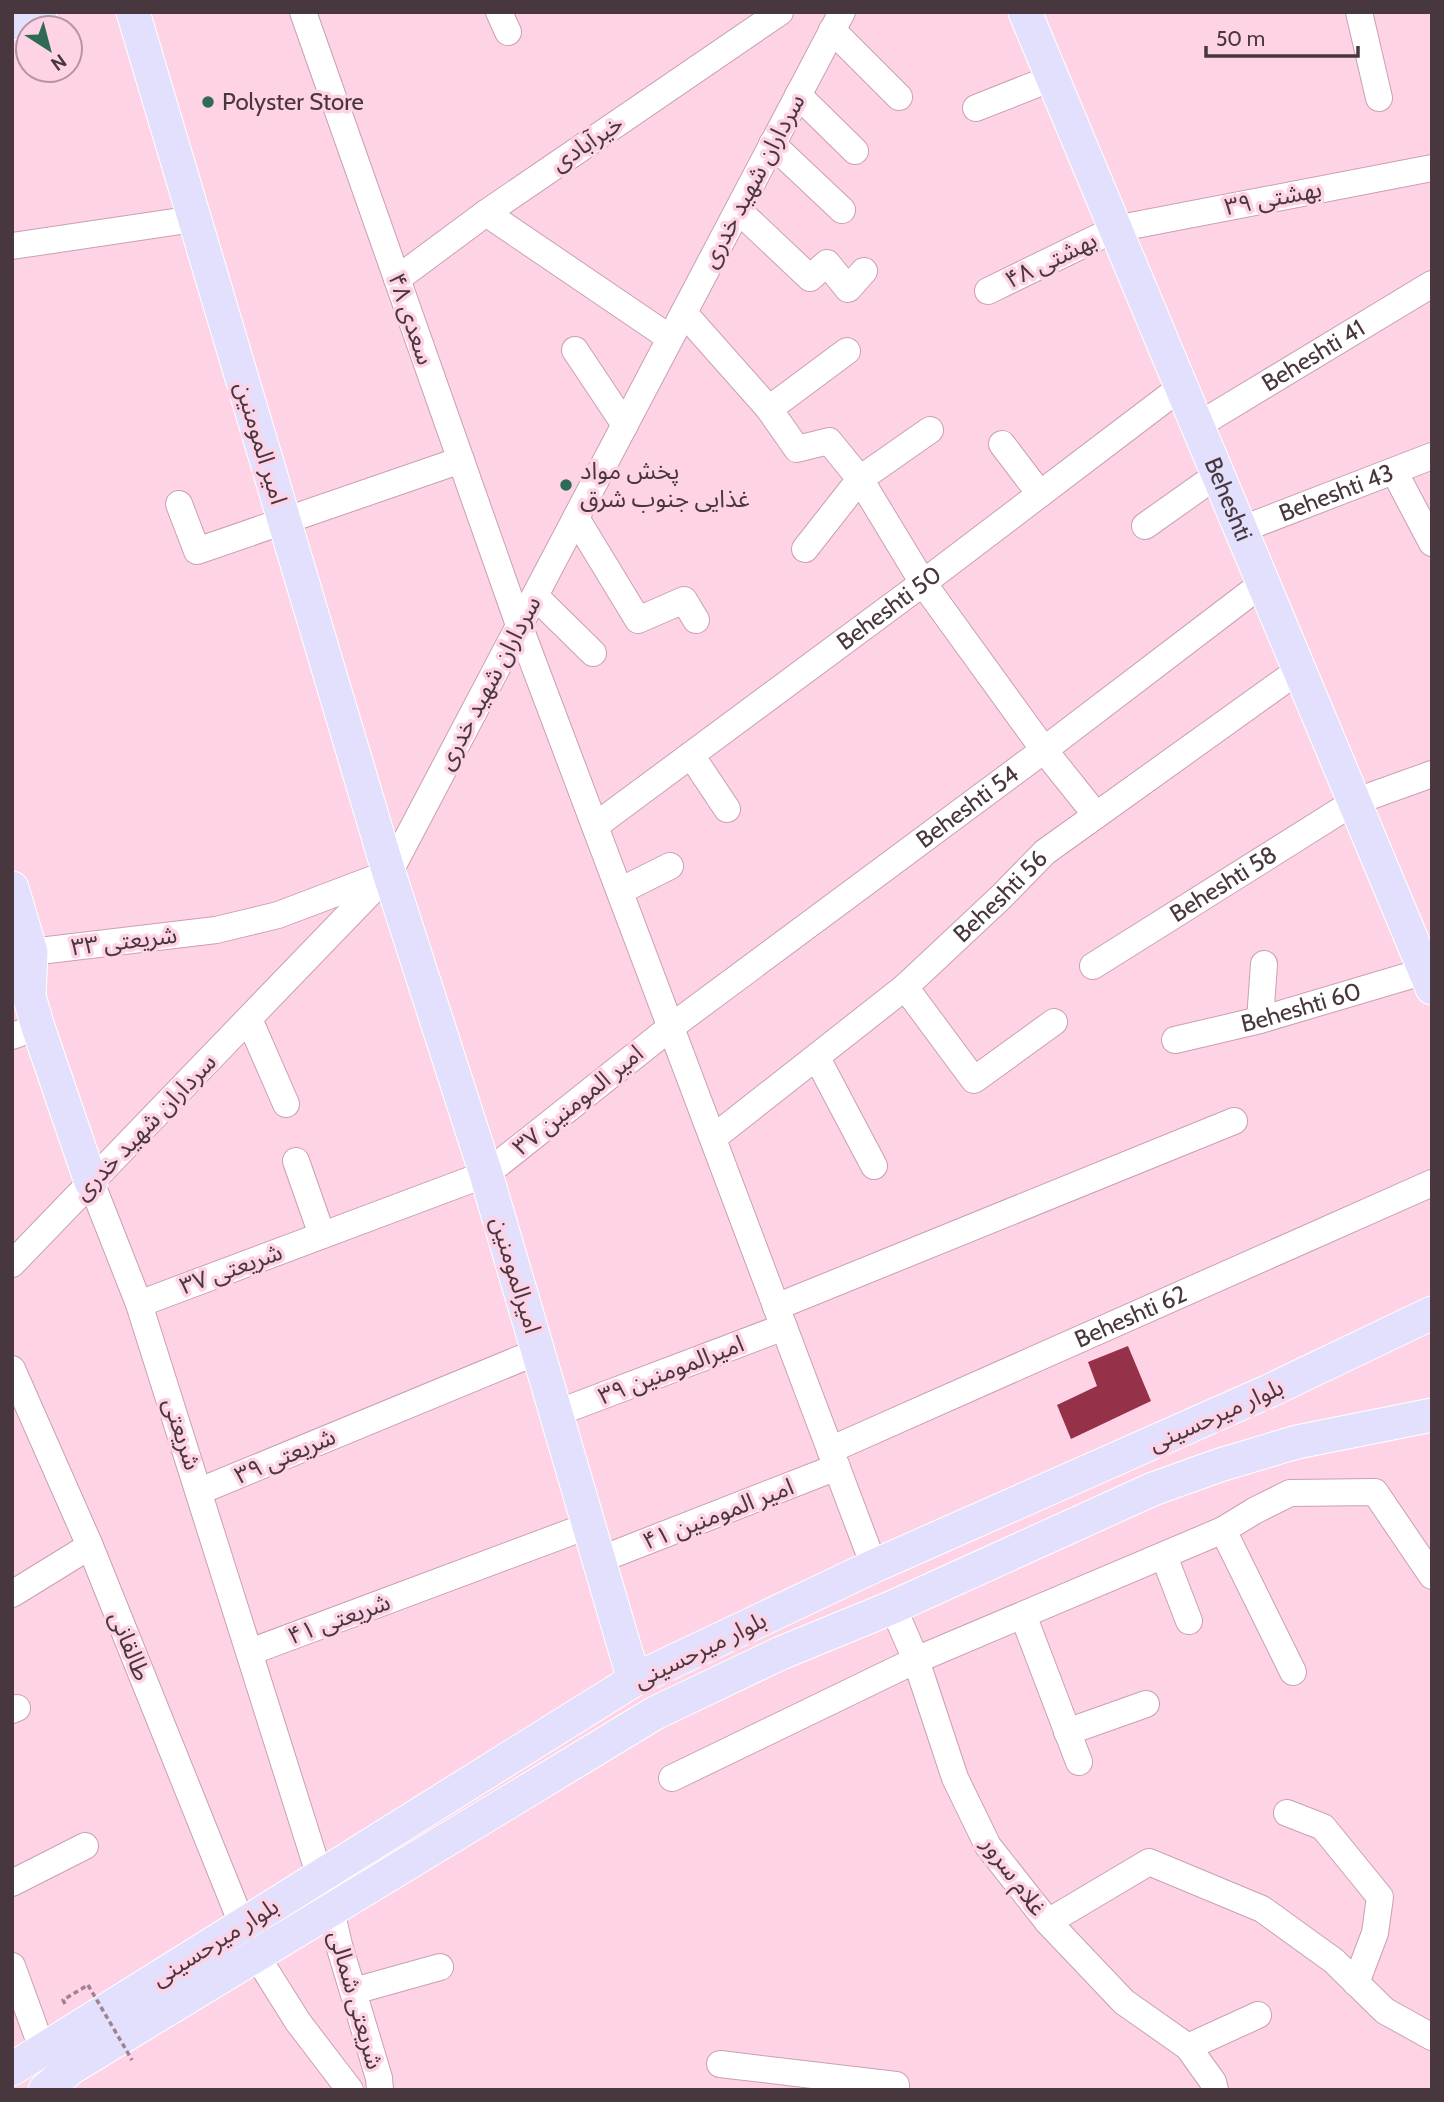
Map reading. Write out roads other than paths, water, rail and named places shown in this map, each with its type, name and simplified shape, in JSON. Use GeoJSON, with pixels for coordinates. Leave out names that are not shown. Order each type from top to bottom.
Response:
{"type":"FeatureCollection","features":[{"type":"Feature","properties":{"kind":"main road"},"geometry":{"type":"LineString","coordinates":[[12,23],[40,12]]}},
{"type":"Feature","properties":{"kind":"main road","name":"امیر المومنین"},"geometry":{"type":"LineString","coordinates":[[133,12],[389,873]]}},
{"type":"Feature","properties":{"kind":"main road","name":"Beheshti"},"geometry":{"type":"LineString","coordinates":[[1025,12],[1429,976]]}},
{"type":"Feature","properties":{"kind":"main road","name":"امیرالمومنین"},"geometry":{"type":"LineString","coordinates":[[389,873],[486,1174],[634,1680]]}},
{"type":"Feature","properties":{"kind":"main road","name":"شریعتی"},"geometry":{"type":"LineString","coordinates":[[12,888],[24,996],[92,1182]]}},
{"type":"Feature","properties":{"kind":"main road","name":"بلوار میرحسینی"},"geometry":{"type":"LineString","coordinates":[[45,2090],[187,1978],[242,1924],[634,1680],[874,1566],[1269,1391],[1432,1313]]}},
{"type":"Feature","properties":{"kind":"main road","name":"بلوار میرحسینی"},"geometry":{"type":"LineString","coordinates":[[12,2069],[187,1978],[256,1955],[655,1713],[781,1653],[893,1607],[1153,1489],[1220,1465],[1297,1443],[1432,1415]]}},
{"type":"Feature","properties":{"kind":"main road"},"geometry":{"type":"LineString","coordinates":[[242,1924],[256,1955]]}},
{"type":"Feature","properties":{"kind":"main road"},"geometry":{"type":"LineString","coordinates":[[12,2083],[165,1983],[187,1978]]}},
{"type":"Feature","properties":{"kind":"main road"},"geometry":{"type":"LineString","coordinates":[[29,2090],[74,2055],[172,1996],[187,1978]]}},
{"type":"Feature","properties":{"kind":"street","name":"سعدی ۴۸"},"geometry":{"type":"LineString","coordinates":[[303,12],[519,625],[874,1566]]}},
{"type":"Feature","properties":{"kind":"street","name":"خیرآبادی"},"geometry":{"type":"LineString","coordinates":[[397,279],[486,213],[780,12]]}},
{"type":"Feature","properties":{"kind":"street"},"geometry":{"type":"LineString","coordinates":[[1359,12],[1379,98]]}},
{"type":"Feature","properties":{"kind":"street"},"geometry":{"type":"LineString","coordinates":[[837,21],[899,96]]}},
{"type":"Feature","properties":{"kind":"street","name":"سرداران شهید خدری"},"geometry":{"type":"LineString","coordinates":[[12,1264],[389,873],[837,21]]}},
{"type":"Feature","properties":{"kind":"street"},"geometry":{"type":"LineString","coordinates":[[976,108],[1052,78]]}},
{"type":"Feature","properties":{"kind":"street"},"geometry":{"type":"LineString","coordinates":[[798,95],[855,151]]}},
{"type":"Feature","properties":{"kind":"street"},"geometry":{"type":"LineString","coordinates":[[772,144],[842,210]]}},
{"type":"Feature","properties":{"kind":"street","name":"بهشتی ۳۹"},"geometry":{"type":"LineString","coordinates":[[1115,229],[1432,168]]}},
{"type":"Feature","properties":{"kind":"street"},"geometry":{"type":"LineString","coordinates":[[738,210],[810,278],[827,263],[848,289],[864,271]]}},
{"type":"Feature","properties":{"kind":"street"},"geometry":{"type":"LineString","coordinates":[[486,213],[670,338]]}},
{"type":"Feature","properties":{"kind":"street"},"geometry":{"type":"LineString","coordinates":[[15,245],[194,219]]}},
{"type":"Feature","properties":{"kind":"street","name":"بهشتی ۴۸"},"geometry":{"type":"LineString","coordinates":[[988,291],[1115,229]]}},
{"type":"Feature","properties":{"kind":"street","name":"Beheshti 41"},"geometry":{"type":"LineString","coordinates":[[1197,426],[1432,284]]}},
{"type":"Feature","properties":{"kind":"street"},"geometry":{"type":"LineString","coordinates":[[684,313],[769,409],[797,449],[829,441],[860,479],[923,583],[1044,750],[1096,815]]}},
{"type":"Feature","properties":{"kind":"street"},"geometry":{"type":"LineString","coordinates":[[575,350],[625,425]]}},
{"type":"Feature","properties":{"kind":"street"},"geometry":{"type":"LineString","coordinates":[[769,409],[848,351]]}},
{"type":"Feature","properties":{"kind":"street","name":"Beheshti 50"},"geometry":{"type":"LineString","coordinates":[[595,826],[923,583],[1181,387]]}},
{"type":"Feature","properties":{"kind":"street"},"geometry":{"type":"LineString","coordinates":[[805,549],[860,479],[930,430]]}},
{"type":"Feature","properties":{"kind":"street"},"geometry":{"type":"LineString","coordinates":[[1002,444],[1040,494]]}},
{"type":"Feature","properties":{"kind":"street","name":"Beheshti 43"},"geometry":{"type":"LineString","coordinates":[[1240,530],[1432,456]]}},
{"type":"Feature","properties":{"kind":"street"},"geometry":{"type":"LineString","coordinates":[[179,504],[197,551],[461,460]]}},
{"type":"Feature","properties":{"kind":"street"},"geometry":{"type":"LineString","coordinates":[[1394,471],[1432,543]]}},
{"type":"Feature","properties":{"kind":"street"},"geometry":{"type":"LineString","coordinates":[[1145,526],[1217,475]]}},
{"type":"Feature","properties":{"kind":"street"},"geometry":{"type":"LineString","coordinates":[[576,518],[638,620],[684,600],[696,620]]}},
{"type":"Feature","properties":{"kind":"street","name":"Beheshti 54"},"geometry":{"type":"LineString","coordinates":[[671,1027],[1044,750],[1263,583]]}},
{"type":"Feature","properties":{"kind":"street"},"geometry":{"type":"LineString","coordinates":[[535,596],[593,653]]}},
{"type":"Feature","properties":{"kind":"street","name":"Beheshti 56"},"geometry":{"type":"LineString","coordinates":[[713,1138],[905,987],[1001,898],[1045,852],[1299,670]]}},
{"type":"Feature","properties":{"kind":"street"},"geometry":{"type":"LineString","coordinates":[[691,755],[727,808]]}},
{"type":"Feature","properties":{"kind":"street","name":"Beheshti 58"},"geometry":{"type":"LineString","coordinates":[[1093,966],[1354,802],[1432,775]]}},
{"type":"Feature","properties":{"kind":"street"},"geometry":{"type":"LineString","coordinates":[[620,891],[670,866]]}},
{"type":"Feature","properties":{"kind":"street","name":"شریعتی ۳۳"},"geometry":{"type":"LineString","coordinates":[[24,996],[216,930],[278,915],[389,873]]}},
{"type":"Feature","properties":{"kind":"street"},"geometry":{"type":"LineString","coordinates":[[1259,1020],[1264,964]]}},
{"type":"Feature","properties":{"kind":"street","name":"Beheshti 60"},"geometry":{"type":"LineString","coordinates":[[1175,1040],[1429,976]]}},
{"type":"Feature","properties":{"kind":"street"},"geometry":{"type":"LineString","coordinates":[[905,987],[974,1080],[1054,1022]]}},
{"type":"Feature","properties":{"kind":"street"},"geometry":{"type":"LineString","coordinates":[[249,1018],[286,1104]]}},
{"type":"Feature","properties":{"kind":"street","name":"امیر المومنین ۳۷"},"geometry":{"type":"LineString","coordinates":[[322,1235],[486,1174],[671,1027]]}},
{"type":"Feature","properties":{"kind":"street"},"geometry":{"type":"LineString","coordinates":[[817,1058],[874,1166]]}},
{"type":"Feature","properties":{"kind":"street","name":"امیرالمومنین ۳۹"},"geometry":{"type":"LineString","coordinates":[[557,1413],[1234,1121]]}},
{"type":"Feature","properties":{"kind":"street"},"geometry":{"type":"LineString","coordinates":[[296,1161],[322,1235]]}},
{"type":"Feature","properties":{"kind":"street","name":"شریعتی"},"geometry":{"type":"LineString","coordinates":[[92,1182],[139,1304],[320,1877]]}},
{"type":"Feature","properties":{"kind":"street","name":"Beheshti 62"},"geometry":{"type":"LineString","coordinates":[[834,1458],[1432,1183]]}},
{"type":"Feature","properties":{"kind":"street","name":"شریعتی ۳۷"},"geometry":{"type":"LineString","coordinates":[[139,1304],[322,1235]]}},
{"type":"Feature","properties":{"kind":"street","name":"شریعتی ۳۹"},"geometry":{"type":"LineString","coordinates":[[200,1491],[539,1351]]}},
{"type":"Feature","properties":{"kind":"street","name":"طالقانی"},"geometry":{"type":"LineString","coordinates":[[12,1369],[90,1546],[242,1924]]}},
{"type":"Feature","properties":{"kind":"street","name":"امیر المومنین ۴۱"},"geometry":{"type":"LineString","coordinates":[[600,1560],[834,1458]]}},
{"type":"Feature","properties":{"kind":"street"},"geometry":{"type":"LineString","coordinates":[[672,1779],[916,1660],[1223,1531],[1254,1511],[1290,1493],[1375,1492],[1432,1576]]}},
{"type":"Feature","properties":{"kind":"street","name":"شریعتی ۴۱"},"geometry":{"type":"LineString","coordinates":[[250,1652],[590,1525]]}},
{"type":"Feature","properties":{"kind":"street"},"geometry":{"type":"LineString","coordinates":[[1223,1531],[1293,1672]]}},
{"type":"Feature","properties":{"kind":"street"},"geometry":{"type":"LineString","coordinates":[[12,1594],[90,1546]]}},
{"type":"Feature","properties":{"kind":"street"},"geometry":{"type":"LineString","coordinates":[[1164,1556],[1189,1621]]}},
{"type":"Feature","properties":{"kind":"street","name":"غلام سرور"},"geometry":{"type":"LineString","coordinates":[[893,1607],[916,1660],[955,1778],[988,1846],[1048,1923],[1124,2002],[1188,2047],[1213,2082],[1215,2090]]}},
{"type":"Feature","properties":{"kind":"street"},"geometry":{"type":"LineString","coordinates":[[1023,1615],[1079,1762]]}},
{"type":"Feature","properties":{"kind":"street"},"geometry":{"type":"LineString","coordinates":[[1067,1732],[1146,1704]]}},
{"type":"Feature","properties":{"kind":"street"},"geometry":{"type":"LineString","coordinates":[[1287,1813],[1323,1827],[1380,1896],[1376,1933],[1356,1983]]}},
{"type":"Feature","properties":{"kind":"street"},"geometry":{"type":"LineString","coordinates":[[12,1883],[85,1846]]}},
{"type":"Feature","properties":{"kind":"street"},"geometry":{"type":"LineString","coordinates":[[1048,1923],[1149,1862],[1262,1909],[1334,1961],[1385,2011],[1432,2037]]}},
{"type":"Feature","properties":{"kind":"street","name":"شریعتی شمالی"},"geometry":{"type":"LineString","coordinates":[[331,1910],[379,2078],[380,2090]]}},
{"type":"Feature","properties":{"kind":"street","name":"شریعتی شمالی"},"geometry":{"type":"LineString","coordinates":[[256,1955],[298,2022],[350,2090]]}},
{"type":"Feature","properties":{"kind":"street"},"geometry":{"type":"LineString","coordinates":[[12,1966],[43,2051]]}},
{"type":"Feature","properties":{"kind":"street"},"geometry":{"type":"LineString","coordinates":[[354,1991],[440,1967]]}},
{"type":"Feature","properties":{"kind":"street"},"geometry":{"type":"LineString","coordinates":[[1188,2047],[1258,2015]]}},
{"type":"Feature","properties":{"kind":"street"},"geometry":{"type":"LineString","coordinates":[[720,2064],[896,2085],[896,2090]]}},
{"type":"Feature","properties":{"kind":"place","name":"Polyster Store"},"geometry":{"type":"Point","coordinates":[208,102]}},
{"type":"Feature","properties":{"kind":"place","name":"پخش مواد غذایی جنوب شرق"},"geometry":{"type":"Point","coordinates":[566,485]}}]}
